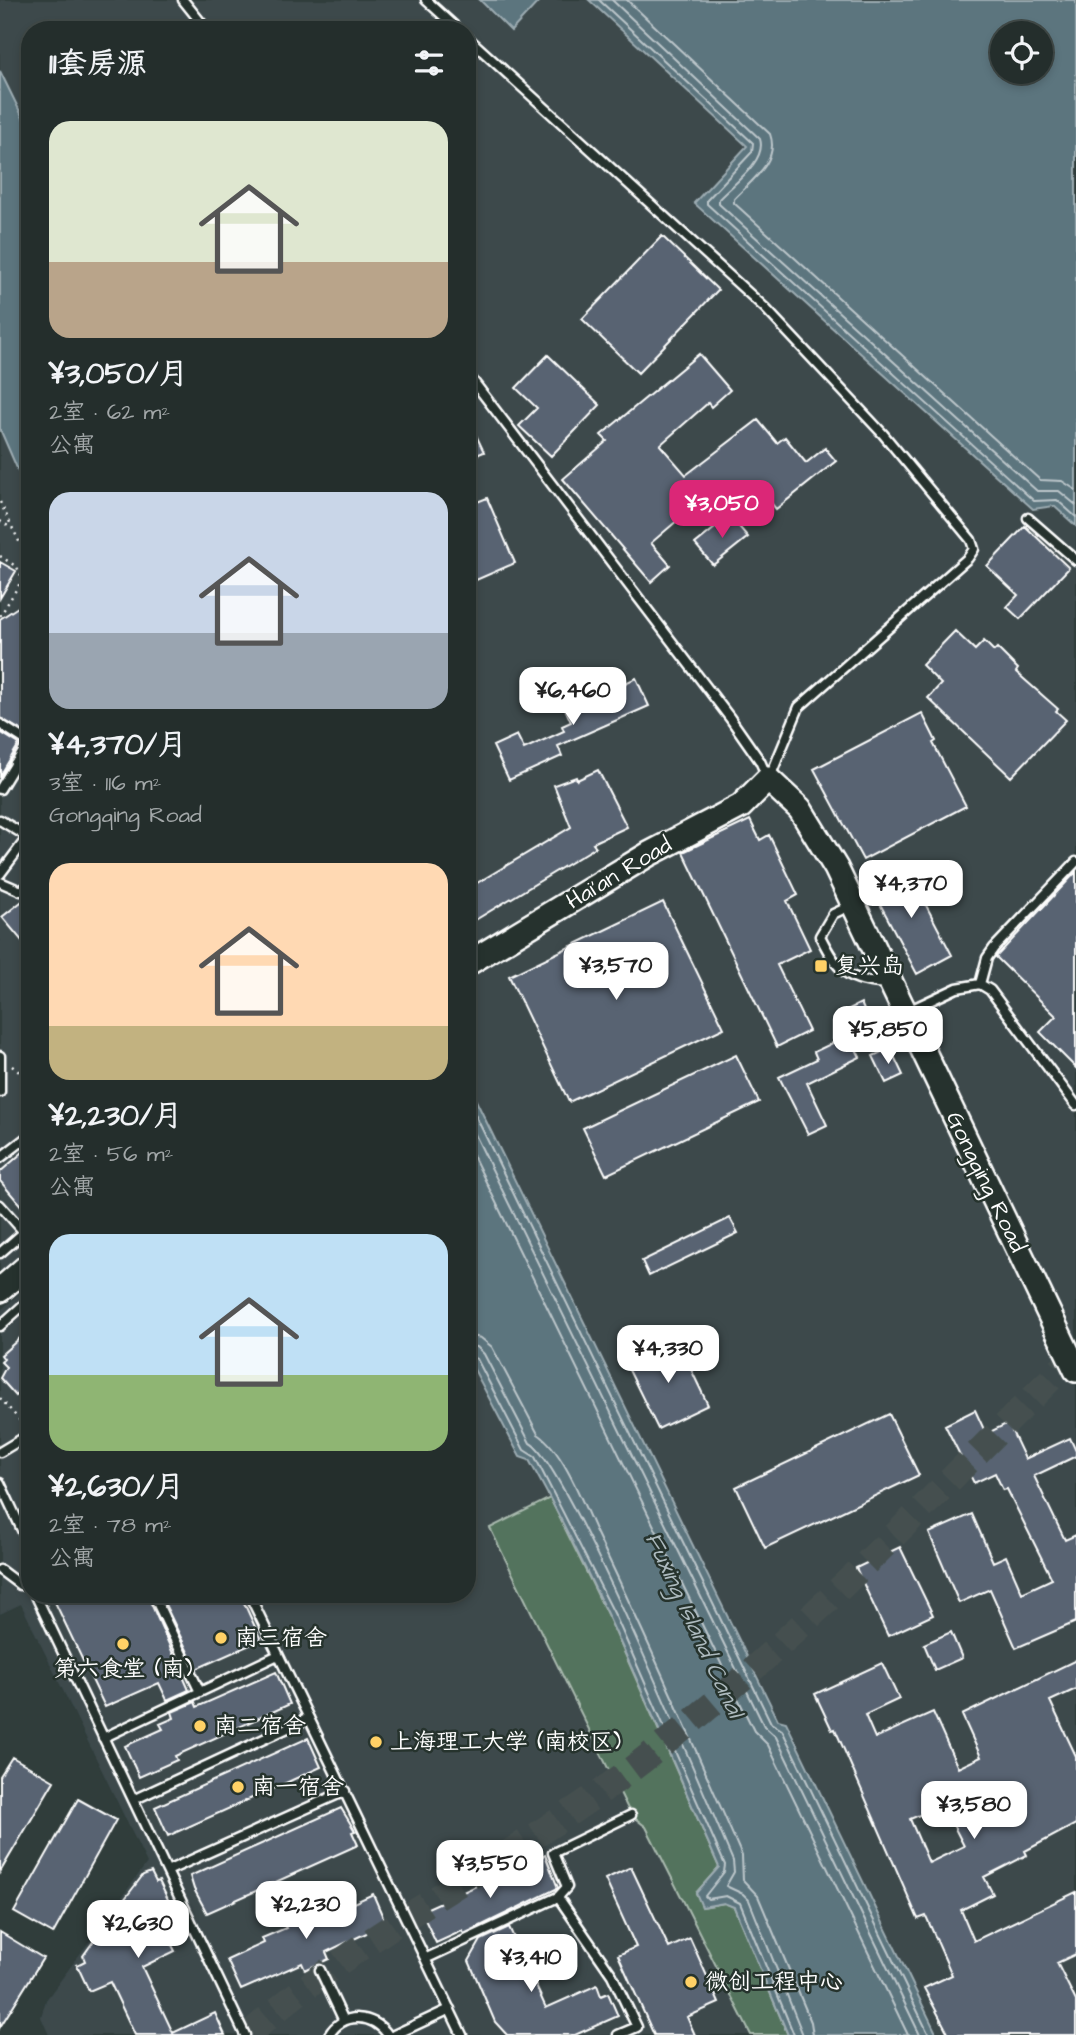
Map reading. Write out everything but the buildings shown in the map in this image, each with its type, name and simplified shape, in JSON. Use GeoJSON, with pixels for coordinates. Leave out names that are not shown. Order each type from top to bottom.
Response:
{"type":"FeatureCollection","features":[{"type":"Feature","properties":{"kind":"street","name":"Gongqing Road"},"geometry":{"type":"LineString","coordinates":[[768,779],[800,809],[854,904],[1076,1370]]}},
{"type":"Feature","properties":{"kind":"street","name":"Hai'an Road"},"geometry":{"type":"LineString","coordinates":[[476,959],[649,854],[741,806],[768,779]]}},
{"type":"Feature","properties":{"kind":"street"},"geometry":{"type":"LineString","coordinates":[[0,1290],[21,1272]]}},
{"type":"Feature","properties":{"kind":"lane"},"geometry":{"type":"LineString","coordinates":[[183,0],[200,21]]}},
{"type":"Feature","properties":{"kind":"lane"},"geometry":{"type":"LineString","coordinates":[[426,0],[449,21]]}},
{"type":"Feature","properties":{"kind":"lane"},"geometry":{"type":"LineString","coordinates":[[476,45],[765,308],[883,434],[971,540],[974,549],[968,558],[799,707],[788,740],[768,779]]}},
{"type":"Feature","properties":{"kind":"lane"},"geometry":{"type":"LineString","coordinates":[[476,385],[730,718],[760,761],[768,779]]}},
{"type":"Feature","properties":{"kind":"lane"},"geometry":{"type":"LineString","coordinates":[[1028,518],[1076,560]]}},
{"type":"Feature","properties":{"kind":"lane"},"geometry":{"type":"LineString","coordinates":[[0,724],[21,736]]}},
{"type":"Feature","properties":{"kind":"lane"},"geometry":{"type":"LineString","coordinates":[[0,789],[21,754]]}},
{"type":"Feature","properties":{"kind":"lane"},"geometry":{"type":"LineString","coordinates":[[15,763],[21,767]]}},
{"type":"Feature","properties":{"kind":"lane"},"geometry":{"type":"LineString","coordinates":[[0,820],[21,831]]}},
{"type":"Feature","properties":{"kind":"lane"},"geometry":{"type":"LineString","coordinates":[[0,874],[21,846]]}},
{"type":"Feature","properties":{"kind":"lane"},"geometry":{"type":"LineString","coordinates":[[980,984],[987,958],[994,948],[1076,862]]}},
{"type":"Feature","properties":{"kind":"lane"},"geometry":{"type":"LineString","coordinates":[[0,882],[21,891]]}},
{"type":"Feature","properties":{"kind":"lane"},"geometry":{"type":"LineString","coordinates":[[854,904],[832,914],[820,936],[833,962],[841,971],[866,982],[891,984]]}},
{"type":"Feature","properties":{"kind":"lane"},"geometry":{"type":"LineString","coordinates":[[905,1013],[957,988],[980,984],[990,990],[1076,1105]]}},
{"type":"Feature","properties":{"kind":"lane"},"geometry":{"type":"LineString","coordinates":[[0,1057],[0,1092]]}},
{"type":"Feature","properties":{"kind":"lane"},"geometry":{"type":"LineString","coordinates":[[0,1158],[21,1142]]}},
{"type":"Feature","properties":{"kind":"lane"},"geometry":{"type":"LineString","coordinates":[[0,1205],[21,1224]]}},
{"type":"Feature","properties":{"kind":"lane"},"geometry":{"type":"LineString","coordinates":[[0,1253],[21,1234]]}},
{"type":"Feature","properties":{"kind":"lane"},"geometry":{"type":"LineString","coordinates":[[0,1326],[21,1307]]}},
{"type":"Feature","properties":{"kind":"lane"},"geometry":{"type":"LineString","coordinates":[[0,1452],[21,1439]]}},
{"type":"Feature","properties":{"kind":"lane"},"geometry":{"type":"LineString","coordinates":[[0,1483],[21,1528]]}},
{"type":"Feature","properties":{"kind":"lane"},"geometry":{"type":"LineString","coordinates":[[0,1570],[21,1585]]}},
{"type":"Feature","properties":{"kind":"lane"},"geometry":{"type":"LineString","coordinates":[[39,1603],[245,2035]]}},
{"type":"Feature","properties":{"kind":"lane"},"geometry":{"type":"LineString","coordinates":[[157,1603],[200,1692]]}},
{"type":"Feature","properties":{"kind":"lane"},"geometry":{"type":"LineString","coordinates":[[253,1603],[462,2035]]}},
{"type":"Feature","properties":{"kind":"lane"},"geometry":{"type":"LineString","coordinates":[[103,1738],[278,1655]]}},
{"type":"Feature","properties":{"kind":"lane"},"geometry":{"type":"LineString","coordinates":[[133,1800],[309,1718]]}},
{"type":"Feature","properties":{"kind":"lane"},"geometry":{"type":"LineString","coordinates":[[167,1871],[345,1791]]}},
{"type":"Feature","properties":{"kind":"lane"},"geometry":{"type":"LineString","coordinates":[[427,1958],[558,1897],[566,1887],[553,1853],[631,1815]]}},
{"type":"Feature","properties":{"kind":"lane"},"geometry":{"type":"LineString","coordinates":[[558,1897],[612,1975],[637,2026],[618,2035]]}},
{"type":"Feature","properties":{"kind":"lane"},"geometry":{"type":"LineString","coordinates":[[320,1970],[344,2021]]}},
{"type":"Feature","properties":{"kind":"lane"},"geometry":{"type":"LineString","coordinates":[[394,2035],[450,2009]]}},
{"type":"Feature","properties":{"kind":"lane"},"geometry":{"type":"LineString","coordinates":[[329,2035],[344,2021],[357,2017],[370,2019],[388,2035]]}},
{"type":"Feature","properties":{"kind":"path"},"geometry":{"type":"LineString","coordinates":[[0,502],[21,545]]}},
{"type":"Feature","properties":{"kind":"path"},"geometry":{"type":"LineString","coordinates":[[0,522],[13,529]]}},
{"type":"Feature","properties":{"kind":"path"},"geometry":{"type":"LineString","coordinates":[[0,556],[17,567],[21,575]]}},
{"type":"Feature","properties":{"kind":"path"},"geometry":{"type":"LineString","coordinates":[[0,616],[21,582]]}},
{"type":"Feature","properties":{"kind":"path"},"geometry":{"type":"LineString","coordinates":[[0,1057],[21,1074]]}},
{"type":"Feature","properties":{"kind":"path"},"geometry":{"type":"LineString","coordinates":[[0,1398],[21,1422]]}},
{"type":"Feature","properties":{"kind":"shaded area"},"geometry":{"type":"Polygon","coordinates":[[[0,0],[480,0],[511,31],[540,0],[589,0],[747,147],[695,203],[1033,509],[1054,506],[1076,526],[1076,2035],[937,2035],[786,1722],[778,1720],[626,1413],[476,1101],[476,21],[21,21],[21,114],[0,71],[0,0]]]}},
{"type":"Feature","properties":{"kind":"shaded area"},"geometry":{"type":"Polygon","coordinates":[[[0,429],[21,477],[21,1254],[0,1273],[0,429]]]}},
{"type":"Feature","properties":{"kind":"shaded area","name":"上海理工大学 (南校区)"},"geometry":{"type":"Polygon","coordinates":[[[21,1292],[21,1603],[476,1603],[476,1373],[520,1457],[529,1459],[550,1498],[788,2035],[49,2035],[41,2017],[46,2000],[147,1863],[21,1604],[0,1614],[0,1311],[21,1292]]]}},
{"type":"Feature","properties":{"kind":"green space"},"geometry":{"type":"Polygon","coordinates":[[[550,1498],[610,1620],[719,1867],[696,1893],[703,1907],[725,1903],[734,1907],[788,2035],[751,2035],[646,1827],[631,1815],[490,1528],[550,1498]]]}},
{"type":"Feature","properties":{"kind":"water"},"geometry":{"type":"Polygon","coordinates":[[[480,0],[540,0],[511,31],[480,0]]]}},
{"type":"Feature","properties":{"kind":"water"},"geometry":{"type":"Polygon","coordinates":[[[589,0],[1076,0],[1076,526],[1054,506],[1033,509],[694,203],[747,146],[589,0]]]}},
{"type":"Feature","properties":{"kind":"water"},"geometry":{"type":"Polygon","coordinates":[[[0,71],[21,114],[21,477],[0,429],[0,71]]]}},
{"type":"Feature","properties":{"kind":"water","name":"Fuxing Island Canal"},"geometry":{"type":"Polygon","coordinates":[[[476,1100],[778,1720],[786,1722],[937,2035],[788,2035],[734,1907],[724,1903],[702,1907],[696,1893],[719,1867],[581,1559],[529,1460],[520,1457],[476,1373],[476,1100]]]}},
{"type":"Feature","properties":{"kind":"tunnel"},"geometry":{"type":"LineString","coordinates":[[248,2035],[344,1959],[602,1791],[708,1708],[816,1611],[1076,1354]]}},
{"type":"Feature","properties":{"kind":"place","name":"复兴岛"},"geometry":{"type":"Point","coordinates":[821,966]}},
{"type":"Feature","properties":{"kind":"place","name":"南三宿舍"},"geometry":{"type":"Point","coordinates":[221,1638]}},
{"type":"Feature","properties":{"kind":"place","name":"第六食堂 (南)"},"geometry":{"type":"Point","coordinates":[123,1644]}},
{"type":"Feature","properties":{"kind":"place","name":"南二宿舍"},"geometry":{"type":"Point","coordinates":[200,1726]}},
{"type":"Feature","properties":{"kind":"place","name":"上海理工大学 (南校区)"},"geometry":{"type":"Point","coordinates":[376,1742]}},
{"type":"Feature","properties":{"kind":"place","name":"南一宿舍"},"geometry":{"type":"Point","coordinates":[238,1787]}},
{"type":"Feature","properties":{"kind":"place","name":"微创工程中心"},"geometry":{"type":"Point","coordinates":[691,1982]}}]}
